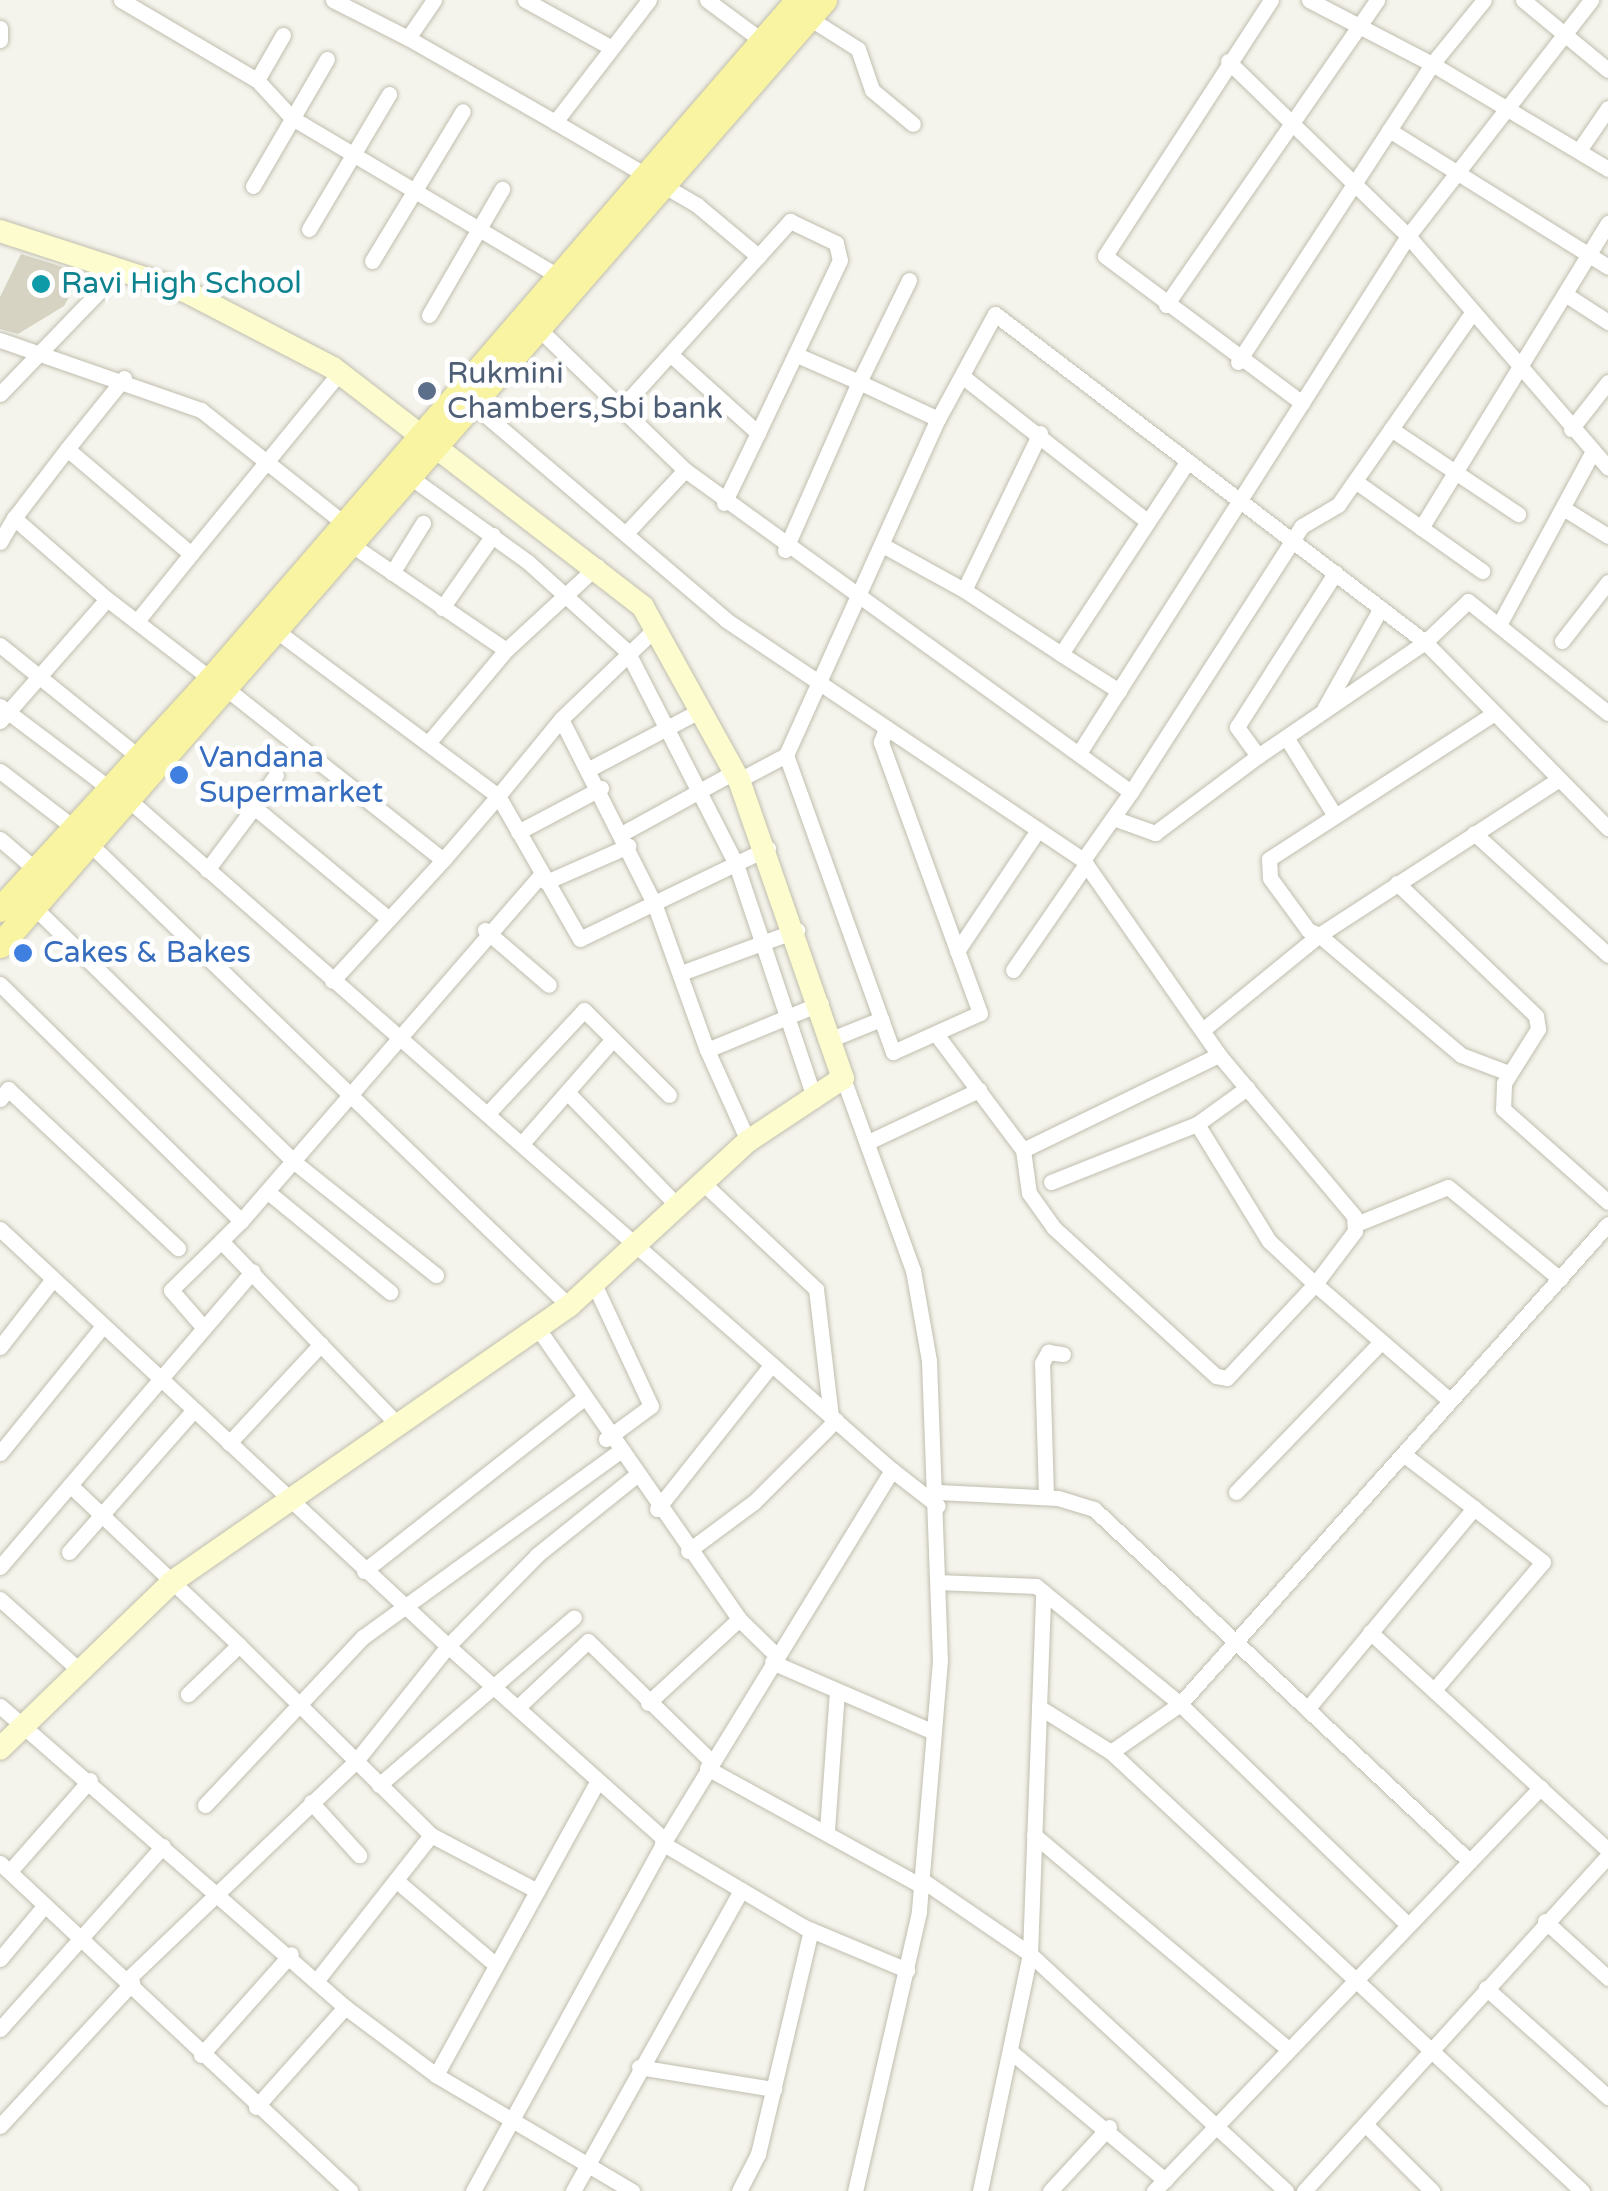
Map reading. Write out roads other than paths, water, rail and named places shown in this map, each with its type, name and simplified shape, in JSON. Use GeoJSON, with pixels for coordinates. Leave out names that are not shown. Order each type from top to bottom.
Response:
{"type":"FeatureCollection","features":[{"type":"Feature","properties":{"kind":"main road"},"geometry":{"type":"LineString","coordinates":[[432,437],[476,407],[540,331],[762,40],[811,6]]}},
{"type":"Feature","properties":{"kind":"main road"},"geometry":{"type":"LineString","coordinates":[[0,907],[35,868],[82,836],[122,798],[432,437],[558,276],[652,184],[811,6]]}},
{"type":"Feature","properties":{"kind":"main road"},"geometry":{"type":"LineString","coordinates":[[122,798],[140,758],[278,632],[348,534]]}},
{"type":"Feature","properties":{"kind":"main road"},"geometry":{"type":"LineString","coordinates":[[0,946],[35,908],[82,836]]}},
{"type":"Feature","properties":{"kind":"street"},"geometry":{"type":"LineString","coordinates":[[333,0],[555,122],[652,184],[697,205],[758,256]]}},
{"type":"Feature","properties":{"kind":"street"},"geometry":{"type":"LineString","coordinates":[[408,38],[434,0]]}},
{"type":"Feature","properties":{"kind":"street"},"geometry":{"type":"LineString","coordinates":[[525,0],[612,48]]}},
{"type":"Feature","properties":{"kind":"street"},"geometry":{"type":"LineString","coordinates":[[555,122],[649,0]]}},
{"type":"Feature","properties":{"kind":"street"},"geometry":{"type":"LineString","coordinates":[[708,0],[762,40]]}},
{"type":"Feature","properties":{"kind":"street"},"geometry":{"type":"LineString","coordinates":[[1270,0],[1106,250],[1107,260],[1238,362],[1302,404]]}},
{"type":"Feature","properties":{"kind":"street"},"geometry":{"type":"LineString","coordinates":[[1309,0],[1505,100],[1582,146],[1608,169]]}},
{"type":"Feature","properties":{"kind":"street"},"geometry":{"type":"LineString","coordinates":[[1166,305],[1377,0]]}},
{"type":"Feature","properties":{"kind":"street"},"geometry":{"type":"LineString","coordinates":[[1238,362],[1432,64],[1484,0]]}},
{"type":"Feature","properties":{"kind":"street"},"geometry":{"type":"LineString","coordinates":[[1523,0],[1608,70]]}},
{"type":"Feature","properties":{"kind":"street"},"geometry":{"type":"LineString","coordinates":[[1078,753],[1241,504],[1408,236],[1505,100],[1591,0]]}},
{"type":"Feature","properties":{"kind":"street"},"geometry":{"type":"LineString","coordinates":[[120,1],[257,80],[292,118],[418,189],[558,276]]}},
{"type":"Feature","properties":{"kind":"street"},"geometry":{"type":"LineString","coordinates":[[811,6],[858,50],[872,90],[914,124]]}},
{"type":"Feature","properties":{"kind":"street"},"geometry":{"type":"LineString","coordinates":[[0,28],[0,40]]}},
{"type":"Feature","properties":{"kind":"street"},"geometry":{"type":"LineString","coordinates":[[257,80],[282,35]]}},
{"type":"Feature","properties":{"kind":"street"},"geometry":{"type":"LineString","coordinates":[[253,186],[328,59]]}},
{"type":"Feature","properties":{"kind":"street"},"geometry":{"type":"LineString","coordinates":[[1228,61],[1294,119],[1352,187],[1408,236],[1470,316],[1608,468]]}},
{"type":"Feature","properties":{"kind":"street"},"geometry":{"type":"LineString","coordinates":[[309,229],[388,94]]}},
{"type":"Feature","properties":{"kind":"street"},"geometry":{"type":"LineString","coordinates":[[1582,146],[1608,108]]}},
{"type":"Feature","properties":{"kind":"street"},"geometry":{"type":"LineString","coordinates":[[372,261],[463,112]]}},
{"type":"Feature","properties":{"kind":"street"},"geometry":{"type":"LineString","coordinates":[[1389,130],[1608,267]]}},
{"type":"Feature","properties":{"kind":"street"},"geometry":{"type":"LineString","coordinates":[[429,315],[502,190]]}},
{"type":"Feature","properties":{"kind":"street"},"geometry":{"type":"LineString","coordinates":[[622,406],[793,219],[840,250],[797,355],[724,503]]}},
{"type":"Feature","properties":{"kind":"street"},"geometry":{"type":"LineString","coordinates":[[1421,528],[1568,296],[1608,223]]}},
{"type":"Feature","properties":{"kind":"street"},"geometry":{"type":"LineString","coordinates":[[0,232],[118,273],[185,291],[340,372],[432,437],[597,566],[657,627],[737,776],[798,930],[834,1038],[843,1078],[914,1270],[938,1499],[934,1732],[922,1883],[908,1970],[855,2191]]}},
{"type":"Feature","properties":{"kind":"street"},"geometry":{"type":"LineString","coordinates":[[0,394],[118,273]]}},
{"type":"Feature","properties":{"kind":"street"},"geometry":{"type":"LineString","coordinates":[[785,550],[908,280]]}},
{"type":"Feature","properties":{"kind":"street"},"geometry":{"type":"LineString","coordinates":[[1568,296],[1608,322]]}},
{"type":"Feature","properties":{"kind":"street"},"geometry":{"type":"LineString","coordinates":[[204,1328],[171,1290],[268,1192],[485,930],[544,878],[626,840],[737,776],[786,755],[861,604],[938,419],[995,314],[1426,642],[1556,780],[1608,828]]}},
{"type":"Feature","properties":{"kind":"street"},"geometry":{"type":"LineString","coordinates":[[1013,970],[1292,542],[1355,481],[1470,316]]}},
{"type":"Feature","properties":{"kind":"street"},"geometry":{"type":"LineString","coordinates":[[540,331],[724,503],[861,604],[1131,792]]}},
{"type":"Feature","properties":{"kind":"street"},"geometry":{"type":"LineString","coordinates":[[0,340],[124,378],[201,410],[267,462],[392,573],[506,650]]}},
{"type":"Feature","properties":{"kind":"street"},"geometry":{"type":"LineString","coordinates":[[670,354],[758,433]]}},
{"type":"Feature","properties":{"kind":"street"},"geometry":{"type":"LineString","coordinates":[[797,355],[938,419]]}},
{"type":"Feature","properties":{"kind":"street"},"geometry":{"type":"LineString","coordinates":[[137,621],[340,372]]}},
{"type":"Feature","properties":{"kind":"street"},"geometry":{"type":"LineString","coordinates":[[962,376],[1040,433],[1148,522]]}},
{"type":"Feature","properties":{"kind":"street"},"geometry":{"type":"LineString","coordinates":[[0,542],[14,518],[124,378]]}},
{"type":"Feature","properties":{"kind":"street"},"geometry":{"type":"LineString","coordinates":[[1571,429],[1608,382]]}},
{"type":"Feature","properties":{"kind":"street"},"geometry":{"type":"LineString","coordinates":[[476,407],[817,686],[1085,862],[1205,1028],[1220,1055],[1356,1224]]}},
{"type":"Feature","properties":{"kind":"street"},"geometry":{"type":"LineString","coordinates":[[1391,430],[1518,514]]}},
{"type":"Feature","properties":{"kind":"street"},"geometry":{"type":"LineString","coordinates":[[964,590],[1040,433]]}},
{"type":"Feature","properties":{"kind":"street"},"geometry":{"type":"LineString","coordinates":[[68,449],[191,554]]}},
{"type":"Feature","properties":{"kind":"street"},"geometry":{"type":"LineString","coordinates":[[1500,623],[1592,453]]}},
{"type":"Feature","properties":{"kind":"street"},"geometry":{"type":"LineString","coordinates":[[1061,654],[1188,462]]}},
{"type":"Feature","properties":{"kind":"street"},"geometry":{"type":"LineString","coordinates":[[626,533],[685,470]]}},
{"type":"Feature","properties":{"kind":"street"},"geometry":{"type":"LineString","coordinates":[[402,471],[493,535],[566,594],[627,651],[704,793],[736,864],[815,1100]]}},
{"type":"Feature","properties":{"kind":"street"},"geometry":{"type":"LineString","coordinates":[[1355,481],[1482,571]]}},
{"type":"Feature","properties":{"kind":"street"},"geometry":{"type":"LineString","coordinates":[[1563,508],[1608,536]]}},
{"type":"Feature","properties":{"kind":"street"},"geometry":{"type":"LineString","coordinates":[[14,518],[106,599],[443,860]]}},
{"type":"Feature","properties":{"kind":"street"},"geometry":{"type":"LineString","coordinates":[[392,573],[424,523]]}},
{"type":"Feature","properties":{"kind":"street"},"geometry":{"type":"LineString","coordinates":[[442,608],[493,535]]}},
{"type":"Feature","properties":{"kind":"street"},"geometry":{"type":"LineString","coordinates":[[886,547],[964,590],[1119,692]]}},
{"type":"Feature","properties":{"kind":"street"},"geometry":{"type":"LineString","coordinates":[[429,742],[506,650],[597,566]]}},
{"type":"Feature","properties":{"kind":"street"},"geometry":{"type":"LineString","coordinates":[[1258,756],[1237,726],[1335,573]]}},
{"type":"Feature","properties":{"kind":"street"},"geometry":{"type":"LineString","coordinates":[[1562,641],[1608,582]]}},
{"type":"Feature","properties":{"kind":"street"},"geometry":{"type":"LineString","coordinates":[[106,599],[2,712],[122,798],[207,870],[523,1142],[636,1250],[892,1470],[938,1499],[1046,1496],[1094,1509],[1467,1859]]}},
{"type":"Feature","properties":{"kind":"street"},"geometry":{"type":"LineString","coordinates":[[1113,818],[1155,833],[1258,756],[1426,642],[1468,601],[1608,713]]}},
{"type":"Feature","properties":{"kind":"street"},"geometry":{"type":"LineString","coordinates":[[1322,712],[1381,608]]}},
{"type":"Feature","properties":{"kind":"street"},"geometry":{"type":"LineString","coordinates":[[332,981],[443,860],[561,719],[627,651],[657,627]]}},
{"type":"Feature","properties":{"kind":"street"},"geometry":{"type":"LineString","coordinates":[[278,632],[498,796],[580,940],[768,848]]}},
{"type":"Feature","properties":{"kind":"street"},"geometry":{"type":"LineString","coordinates":[[0,646],[40,674],[140,758]]}},
{"type":"Feature","properties":{"kind":"street"},"geometry":{"type":"LineString","coordinates":[[591,768],[699,711]]}},
{"type":"Feature","properties":{"kind":"street"},"geometry":{"type":"LineString","coordinates":[[1493,714],[1268,859],[1270,878],[1319,935],[1461,1055],[1509,1073]]}},
{"type":"Feature","properties":{"kind":"street"},"geometry":{"type":"LineString","coordinates":[[561,719],[591,768],[654,903],[707,1050],[748,1141]]}},
{"type":"Feature","properties":{"kind":"street"},"geometry":{"type":"LineString","coordinates":[[786,755],[893,1052],[980,1013],[881,742],[886,728]]}},
{"type":"Feature","properties":{"kind":"street"},"geometry":{"type":"LineString","coordinates":[[1286,737],[1334,814]]}},
{"type":"Feature","properties":{"kind":"street"},"geometry":{"type":"LineString","coordinates":[[0,771],[82,836],[346,1094],[496,1226],[569,1306]]}},
{"type":"Feature","properties":{"kind":"street"},"geometry":{"type":"LineString","coordinates":[[207,870],[276,775]]}},
{"type":"Feature","properties":{"kind":"street"},"geometry":{"type":"LineString","coordinates":[[1205,1028],[1319,935],[1556,780]]}},
{"type":"Feature","properties":{"kind":"street"},"geometry":{"type":"LineString","coordinates":[[518,832],[601,788]]}},
{"type":"Feature","properties":{"kind":"street"},"geometry":{"type":"LineString","coordinates":[[254,807],[389,919]]}},
{"type":"Feature","properties":{"kind":"street"},"geometry":{"type":"LineString","coordinates":[[957,950],[1038,830]]}},
{"type":"Feature","properties":{"kind":"street"},"geometry":{"type":"LineString","coordinates":[[1474,834],[1608,956]]}},
{"type":"Feature","properties":{"kind":"street"},"geometry":{"type":"LineString","coordinates":[[0,839],[35,868]]}},
{"type":"Feature","properties":{"kind":"street"},"geometry":{"type":"LineString","coordinates":[[1396,882],[1536,1016],[1538,1029],[1509,1073],[1506,1116],[1608,1202]]}},
{"type":"Feature","properties":{"kind":"street"},"geometry":{"type":"LineString","coordinates":[[35,908],[294,1160],[436,1275]]}},
{"type":"Feature","properties":{"kind":"street"},"geometry":{"type":"LineString","coordinates":[[485,930],[548,985]]}},
{"type":"Feature","properties":{"kind":"street"},"geometry":{"type":"LineString","coordinates":[[681,973],[798,930]]}},
{"type":"Feature","properties":{"kind":"street"},"geometry":{"type":"LineString","coordinates":[[0,984],[241,1221]]}},
{"type":"Feature","properties":{"kind":"street"},"geometry":{"type":"LineString","coordinates":[[707,1050],[821,1004]]}},
{"type":"Feature","properties":{"kind":"street"},"geometry":{"type":"LineString","coordinates":[[488,1112],[584,1010],[669,1096]]}},
{"type":"Feature","properties":{"kind":"street"},"geometry":{"type":"LineString","coordinates":[[834,1038],[882,1019]]}},
{"type":"Feature","properties":{"kind":"street"},"geometry":{"type":"LineString","coordinates":[[936,1034],[1022,1150],[1029,1193],[1054,1228],[1216,1376],[1227,1378],[1315,1284],[1356,1224],[1448,1187],[1560,1279]]}},
{"type":"Feature","properties":{"kind":"street"},"geometry":{"type":"LineString","coordinates":[[523,1142],[613,1039]]}},
{"type":"Feature","properties":{"kind":"street"},"geometry":{"type":"LineString","coordinates":[[1022,1150],[1220,1055]]}},
{"type":"Feature","properties":{"kind":"street"},"geometry":{"type":"LineString","coordinates":[[0,1749],[170,1583],[294,1504],[397,1424],[569,1306],[636,1250],[748,1141],[843,1078]]}},
{"type":"Feature","properties":{"kind":"street"},"geometry":{"type":"LineString","coordinates":[[1050,1182],[1198,1124],[1246,1088]]}},
{"type":"Feature","properties":{"kind":"street"},"geometry":{"type":"LineString","coordinates":[[3,1089],[178,1248]]}},
{"type":"Feature","properties":{"kind":"street"},"geometry":{"type":"LineString","coordinates":[[868,1142],[979,1090]]}},
{"type":"Feature","properties":{"kind":"street"},"geometry":{"type":"LineString","coordinates":[[567,1092],[679,1207]]}},
{"type":"Feature","properties":{"kind":"street"},"geometry":{"type":"LineString","coordinates":[[1198,1124],[1269,1241],[1380,1343],[1448,1399]]}},
{"type":"Feature","properties":{"kind":"street"},"geometry":{"type":"LineString","coordinates":[[703,1183],[816,1290],[833,1418]]}},
{"type":"Feature","properties":{"kind":"street"},"geometry":{"type":"LineString","coordinates":[[268,1192],[390,1292]]}},
{"type":"Feature","properties":{"kind":"street"},"geometry":{"type":"LineString","coordinates":[[1111,1752],[1180,1704],[1608,1224]]}},
{"type":"Feature","properties":{"kind":"street"},"geometry":{"type":"LineString","coordinates":[[1,1231],[403,1607],[497,1687],[664,1841],[812,1930],[908,1970]]}},
{"type":"Feature","properties":{"kind":"street"},"geometry":{"type":"LineString","coordinates":[[221,1241],[397,1424]]}},
{"type":"Feature","properties":{"kind":"street"},"geometry":{"type":"LineString","coordinates":[[0,1567],[253,1272]]}},
{"type":"Feature","properties":{"kind":"street"},"geometry":{"type":"LineString","coordinates":[[0,1347],[53,1279]]}},
{"type":"Feature","properties":{"kind":"street"},"geometry":{"type":"LineString","coordinates":[[594,1286],[650,1406],[606,1439]]}},
{"type":"Feature","properties":{"kind":"street"},"geometry":{"type":"LineString","coordinates":[[0,1452],[102,1326]]}},
{"type":"Feature","properties":{"kind":"street"},"geometry":{"type":"LineString","coordinates":[[537,1327],[616,1454],[739,1619],[774,1658],[836,1692],[934,1732]]}},
{"type":"Feature","properties":{"kind":"street"},"geometry":{"type":"LineString","coordinates":[[1236,1492],[1380,1343]]}},
{"type":"Feature","properties":{"kind":"street"},"geometry":{"type":"LineString","coordinates":[[229,1444],[320,1344]]}},
{"type":"Feature","properties":{"kind":"street"},"geometry":{"type":"LineString","coordinates":[[1046,1496],[1042,1363],[1048,1352],[1063,1354]]}},
{"type":"Feature","properties":{"kind":"street"},"geometry":{"type":"LineString","coordinates":[[658,1509],[771,1365]]}},
{"type":"Feature","properties":{"kind":"street"},"geometry":{"type":"LineString","coordinates":[[364,1571],[581,1400]]}},
{"type":"Feature","properties":{"kind":"street"},"geometry":{"type":"LineString","coordinates":[[69,1552],[193,1411]]}},
{"type":"Feature","properties":{"kind":"street"},"geometry":{"type":"LineString","coordinates":[[688,1550],[754,1502],[833,1418]]}},
{"type":"Feature","properties":{"kind":"street"},"geometry":{"type":"LineString","coordinates":[[205,1805],[297,1702],[403,1607],[616,1454]]}},
{"type":"Feature","properties":{"kind":"street"},"geometry":{"type":"LineString","coordinates":[[1403,1454],[1542,1562],[1434,1690]]}},
{"type":"Feature","properties":{"kind":"street"},"geometry":{"type":"LineString","coordinates":[[473,2191],[508,2120],[664,1841],[892,1470]]}},
{"type":"Feature","properties":{"kind":"street"},"geometry":{"type":"LineString","coordinates":[[0,2126],[130,1981],[356,1761],[448,1646],[536,1555],[634,1476]]}},
{"type":"Feature","properties":{"kind":"street"},"geometry":{"type":"LineString","coordinates":[[70,1485],[239,1645],[431,1836],[537,1891]]}},
{"type":"Feature","properties":{"kind":"street"},"geometry":{"type":"LineString","coordinates":[[1308,1708],[1474,1508]]}},
{"type":"Feature","properties":{"kind":"street"},"geometry":{"type":"LineString","coordinates":[[938,1582],[1043,1592],[1180,1704],[1406,1923]]}},
{"type":"Feature","properties":{"kind":"street"},"geometry":{"type":"LineString","coordinates":[[980,2191],[1030,1954],[1043,1592]]}},
{"type":"Feature","properties":{"kind":"street"},"geometry":{"type":"LineString","coordinates":[[0,1599],[79,1670]]}},
{"type":"Feature","properties":{"kind":"street"},"geometry":{"type":"LineString","coordinates":[[379,1785],[574,1617]]}},
{"type":"Feature","properties":{"kind":"street"},"geometry":{"type":"LineString","coordinates":[[648,1703],[739,1619]]}},
{"type":"Feature","properties":{"kind":"street"},"geometry":{"type":"LineString","coordinates":[[1304,2191],[1608,1853],[1370,1632]]}},
{"type":"Feature","properties":{"kind":"street"},"geometry":{"type":"LineString","coordinates":[[518,1707],[588,1641],[709,1765],[922,1883],[1030,1954],[1286,2191]]}},
{"type":"Feature","properties":{"kind":"street"},"geometry":{"type":"LineString","coordinates":[[188,1694],[239,1645]]}},
{"type":"Feature","properties":{"kind":"street"},"geometry":{"type":"LineString","coordinates":[[827,1830],[836,1692]]}},
{"type":"Feature","properties":{"kind":"street"},"geometry":{"type":"LineString","coordinates":[[0,1706],[291,1954],[345,2007],[436,2075],[632,2191]]}},
{"type":"Feature","properties":{"kind":"street"},"geometry":{"type":"LineString","coordinates":[[1039,1707],[1111,1752],[1357,1976],[1582,2191]]}},
{"type":"Feature","properties":{"kind":"street"},"geometry":{"type":"LineString","coordinates":[[90,1780],[5,1868],[130,1981],[256,2107],[351,2191]]}},
{"type":"Feature","properties":{"kind":"street"},"geometry":{"type":"LineString","coordinates":[[436,2075],[597,1782]]}},
{"type":"Feature","properties":{"kind":"street"},"geometry":{"type":"LineString","coordinates":[[1010,2051],[1110,2127],[1160,2186],[1467,1859],[1541,1787]]}},
{"type":"Feature","properties":{"kind":"street"},"geometry":{"type":"LineString","coordinates":[[312,1802],[359,1855]]}},
{"type":"Feature","properties":{"kind":"street"},"geometry":{"type":"LineString","coordinates":[[1034,1835],[1288,2049]]}},
{"type":"Feature","properties":{"kind":"street"},"geometry":{"type":"LineString","coordinates":[[318,1980],[431,1836]]}},
{"type":"Feature","properties":{"kind":"street"},"geometry":{"type":"LineString","coordinates":[[0,2029],[162,1846]]}},
{"type":"Feature","properties":{"kind":"street"},"geometry":{"type":"LineString","coordinates":[[398,1882],[496,1965]]}},
{"type":"Feature","properties":{"kind":"street"},"geometry":{"type":"LineString","coordinates":[[573,2191],[741,1890]]}},
{"type":"Feature","properties":{"kind":"street"},"geometry":{"type":"LineString","coordinates":[[0,1959],[45,1906]]}},
{"type":"Feature","properties":{"kind":"street"},"geometry":{"type":"LineString","coordinates":[[1545,1921],[1608,1978]]}},
{"type":"Feature","properties":{"kind":"street"},"geometry":{"type":"LineString","coordinates":[[739,2191],[774,2089],[812,1930]]}},
{"type":"Feature","properties":{"kind":"street"},"geometry":{"type":"LineString","coordinates":[[202,2054],[291,1954]]}},
{"type":"Feature","properties":{"kind":"street"},"geometry":{"type":"LineString","coordinates":[[1486,1988],[1608,2097]]}},
{"type":"Feature","properties":{"kind":"street"},"geometry":{"type":"LineString","coordinates":[[256,2107],[345,2007]]}},
{"type":"Feature","properties":{"kind":"street"},"geometry":{"type":"LineString","coordinates":[[639,2067],[774,2089]]}},
{"type":"Feature","properties":{"kind":"street"},"geometry":{"type":"LineString","coordinates":[[1365,2124],[1432,2191]]}},
{"type":"Feature","properties":{"kind":"street"},"geometry":{"type":"LineString","coordinates":[[1050,2191],[1110,2127]]}},
{"type":"Feature","properties":{"kind":"place","name":"Ravi High School"},"geometry":{"type":"Point","coordinates":[41,284]}},
{"type":"Feature","properties":{"kind":"place","name":"Rukmini Chambers,Sbi bank"},"geometry":{"type":"Point","coordinates":[427,391]}},
{"type":"Feature","properties":{"kind":"place","name":"Vandana Supermarket"},"geometry":{"type":"Point","coordinates":[179,775]}},
{"type":"Feature","properties":{"kind":"place","name":"Cakes & Bakes"},"geometry":{"type":"Point","coordinates":[23,953]}}]}
